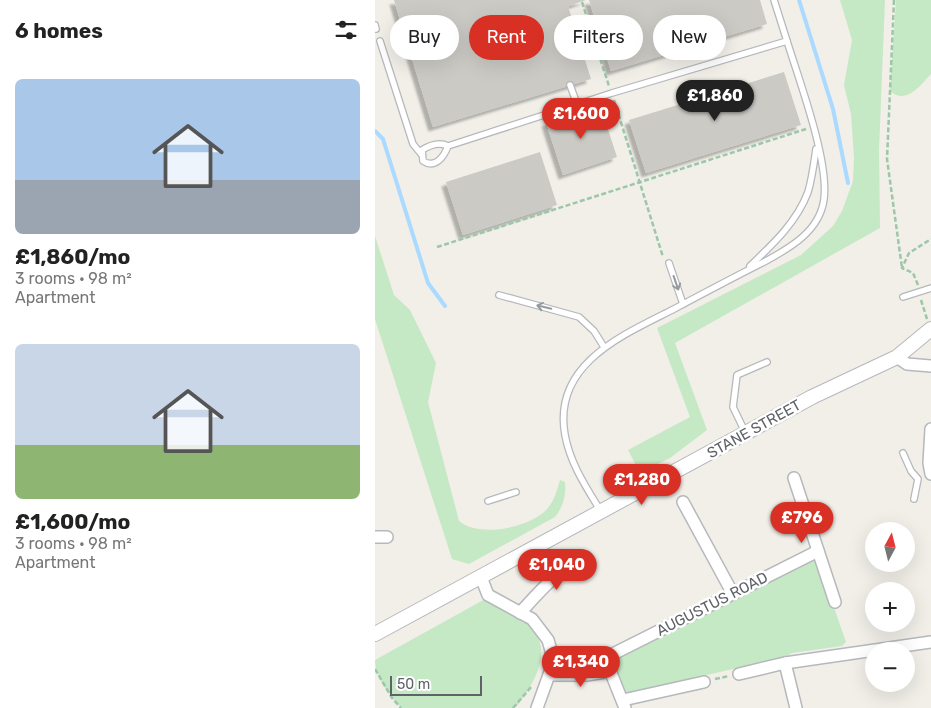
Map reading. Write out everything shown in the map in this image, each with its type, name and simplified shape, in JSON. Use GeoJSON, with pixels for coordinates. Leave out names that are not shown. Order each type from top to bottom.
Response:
{"type":"FeatureCollection","features":[{"type":"Feature","properties":{"kind":"street","name":"STANE STREET"},"geometry":{"type":"LineString","coordinates":[[375,634],[813,397],[897,357],[931,329]]}},
{"type":"Feature","properties":{"kind":"street"},"geometry":{"type":"LineString","coordinates":[[897,357],[907,364],[931,366]]}},
{"type":"Feature","properties":{"kind":"street"},"geometry":{"type":"LineString","coordinates":[[931,429],[929,463],[931,475]]}},
{"type":"Feature","properties":{"kind":"street"},"geometry":{"type":"LineString","coordinates":[[794,478],[835,602]]}},
{"type":"Feature","properties":{"kind":"street"},"geometry":{"type":"LineString","coordinates":[[683,502],[733,594]]}},
{"type":"Feature","properties":{"kind":"street"},"geometry":{"type":"LineString","coordinates":[[375,537],[387,537]]}},
{"type":"Feature","properties":{"kind":"street","name":"AUGUSTUS ROAD"},"geometry":{"type":"LineString","coordinates":[[611,671],[605,658],[818,551]]}},
{"type":"Feature","properties":{"kind":"street"},"geometry":{"type":"LineString","coordinates":[[520,613],[551,579],[567,566],[586,557]]}},
{"type":"Feature","properties":{"kind":"street"},"geometry":{"type":"LineString","coordinates":[[481,577],[488,595],[532,619],[548,640],[554,661],[537,708]]}},
{"type":"Feature","properties":{"kind":"street"},"geometry":{"type":"LineString","coordinates":[[739,674],[785,663],[931,642]]}},
{"type":"Feature","properties":{"kind":"street"},"geometry":{"type":"LineString","coordinates":[[785,663],[796,708]]}},
{"type":"Feature","properties":{"kind":"street"},"geometry":{"type":"LineString","coordinates":[[549,675],[587,675],[611,671],[624,704],[704,682]]}},
{"type":"Feature","properties":{"kind":"lane"},"geometry":{"type":"LineString","coordinates":[[601,512],[571,456],[565,434],[565,411],[570,391],[579,373],[604,347],[745,272],[799,240],[809,230],[819,215],[824,199],[824,184],[817,144],[773,0]]}},
{"type":"Feature","properties":{"kind":"lane"},"geometry":{"type":"LineString","coordinates":[[380,41],[413,144],[423,161],[435,163],[442,158],[448,146]]}},
{"type":"Feature","properties":{"kind":"lane"},"geometry":{"type":"LineString","coordinates":[[421,155],[422,150],[428,146],[443,144],[448,146],[612,93],[787,41]]}},
{"type":"Feature","properties":{"kind":"lane"},"geometry":{"type":"LineString","coordinates":[[570,85],[577,104]]}},
{"type":"Feature","properties":{"kind":"lane"},"geometry":{"type":"LineString","coordinates":[[745,272],[776,241],[796,216],[808,192],[817,144]]}},
{"type":"Feature","properties":{"kind":"lane"},"geometry":{"type":"LineString","coordinates":[[667,264],[683,304]]}},
{"type":"Feature","properties":{"kind":"lane"},"geometry":{"type":"LineString","coordinates":[[903,297],[931,288]]}},
{"type":"Feature","properties":{"kind":"lane"},"geometry":{"type":"LineString","coordinates":[[499,295],[573,314],[586,322],[604,347]]}},
{"type":"Feature","properties":{"kind":"lane"},"geometry":{"type":"LineString","coordinates":[[745,434],[733,407],[737,375],[767,362]]}},
{"type":"Feature","properties":{"kind":"lane"},"geometry":{"type":"LineString","coordinates":[[903,453],[911,471],[918,478]]}},
{"type":"Feature","properties":{"kind":"lane"},"geometry":{"type":"LineString","coordinates":[[918,478],[931,475]]}},
{"type":"Feature","properties":{"kind":"lane"},"geometry":{"type":"LineString","coordinates":[[914,499],[918,478]]}},
{"type":"Feature","properties":{"kind":"lane"},"geometry":{"type":"LineString","coordinates":[[488,502],[516,492]]}},
{"type":"Feature","properties":{"kind":"path"},"geometry":{"type":"LineString","coordinates":[[894,0],[887,159],[901,268]]}},
{"type":"Feature","properties":{"kind":"path"},"geometry":{"type":"LineString","coordinates":[[582,2],[667,264]]}},
{"type":"Feature","properties":{"kind":"path"},"geometry":{"type":"LineString","coordinates":[[437,247],[813,127]]}},
{"type":"Feature","properties":{"kind":"path"},"geometry":{"type":"LineString","coordinates":[[901,268],[909,253],[931,239]]}},
{"type":"Feature","properties":{"kind":"path"},"geometry":{"type":"LineString","coordinates":[[901,268],[913,273],[931,329]]}},
{"type":"Feature","properties":{"kind":"path"},"geometry":{"type":"LineString","coordinates":[[375,669],[401,708]]}},
{"type":"Feature","properties":{"kind":"path"},"geometry":{"type":"LineString","coordinates":[[704,682],[739,674]]}},
{"type":"Feature","properties":{"kind":"path"},"geometry":{"type":"LineString","coordinates":[[513,708],[533,684]]}},
{"type":"Feature","properties":{"kind":"green space"},"geometry":{"type":"Polygon","coordinates":[[[840,0],[885,0],[879,150],[880,228],[675,343],[707,430],[670,458],[640,473],[628,450],[690,417],[657,328],[801,255],[833,226],[842,211],[853,181],[854,158],[851,114],[844,85],[852,40],[840,0]]]}},
{"type":"Feature","properties":{"kind":"green space"},"geometry":{"type":"Polygon","coordinates":[[[896,0],[931,0],[931,74],[912,92],[902,96],[890,91],[896,0]]]}},
{"type":"Feature","properties":{"kind":"green space"},"geometry":{"type":"Polygon","coordinates":[[[375,236],[394,295],[410,310],[436,363],[428,402],[459,521],[479,529],[491,530],[517,526],[539,516],[547,509],[555,496],[560,480],[565,482],[564,500],[555,517],[469,564],[452,559],[375,319],[375,236]]]}},
{"type":"Feature","properties":{"kind":"green space"},"geometry":{"type":"Polygon","coordinates":[[[816,556],[846,642],[842,646],[792,653],[785,657],[625,694],[610,659],[816,556]]]}},
{"type":"Feature","properties":{"kind":"green space"},"geometry":{"type":"Polygon","coordinates":[[[487,598],[524,620],[534,630],[540,641],[540,663],[531,685],[517,706],[513,708],[401,708],[380,679],[375,660],[487,598]]]}},
{"type":"Feature","properties":{"kind":"building"},"geometry":{"type":"Polygon","coordinates":[[[394,0],[586,0],[568,6],[571,15],[554,15],[554,60],[585,60],[591,79],[433,127],[412,60],[459,60],[459,15],[399,15],[394,0]]]}},
{"type":"Feature","properties":{"kind":"building"},"geometry":{"type":"Polygon","coordinates":[[[589,0],[760,0],[767,24],[726,36],[726,15],[653,15],[653,58],[611,71],[608,60],[643,60],[643,15],[594,15],[589,0]]]}},
{"type":"Feature","properties":{"kind":"building"},"geometry":{"type":"Polygon","coordinates":[[[784,72],[801,125],[646,173],[629,120],[784,72]]]}},
{"type":"Feature","properties":{"kind":"building"},"geometry":{"type":"Polygon","coordinates":[[[600,105],[617,157],[563,175],[546,122],[600,105]]]}},
{"type":"Feature","properties":{"kind":"building"},"geometry":{"type":"Polygon","coordinates":[[[540,152],[557,205],[463,235],[446,182],[540,152]]]}},
{"type":"Feature","properties":{"kind":"waterway"},"geometry":{"type":"LineString","coordinates":[[799,0],[833,109],[848,183]]}},
{"type":"Feature","properties":{"kind":"waterway"},"geometry":{"type":"LineString","coordinates":[[375,131],[383,139],[428,283],[445,306]]}}]}
